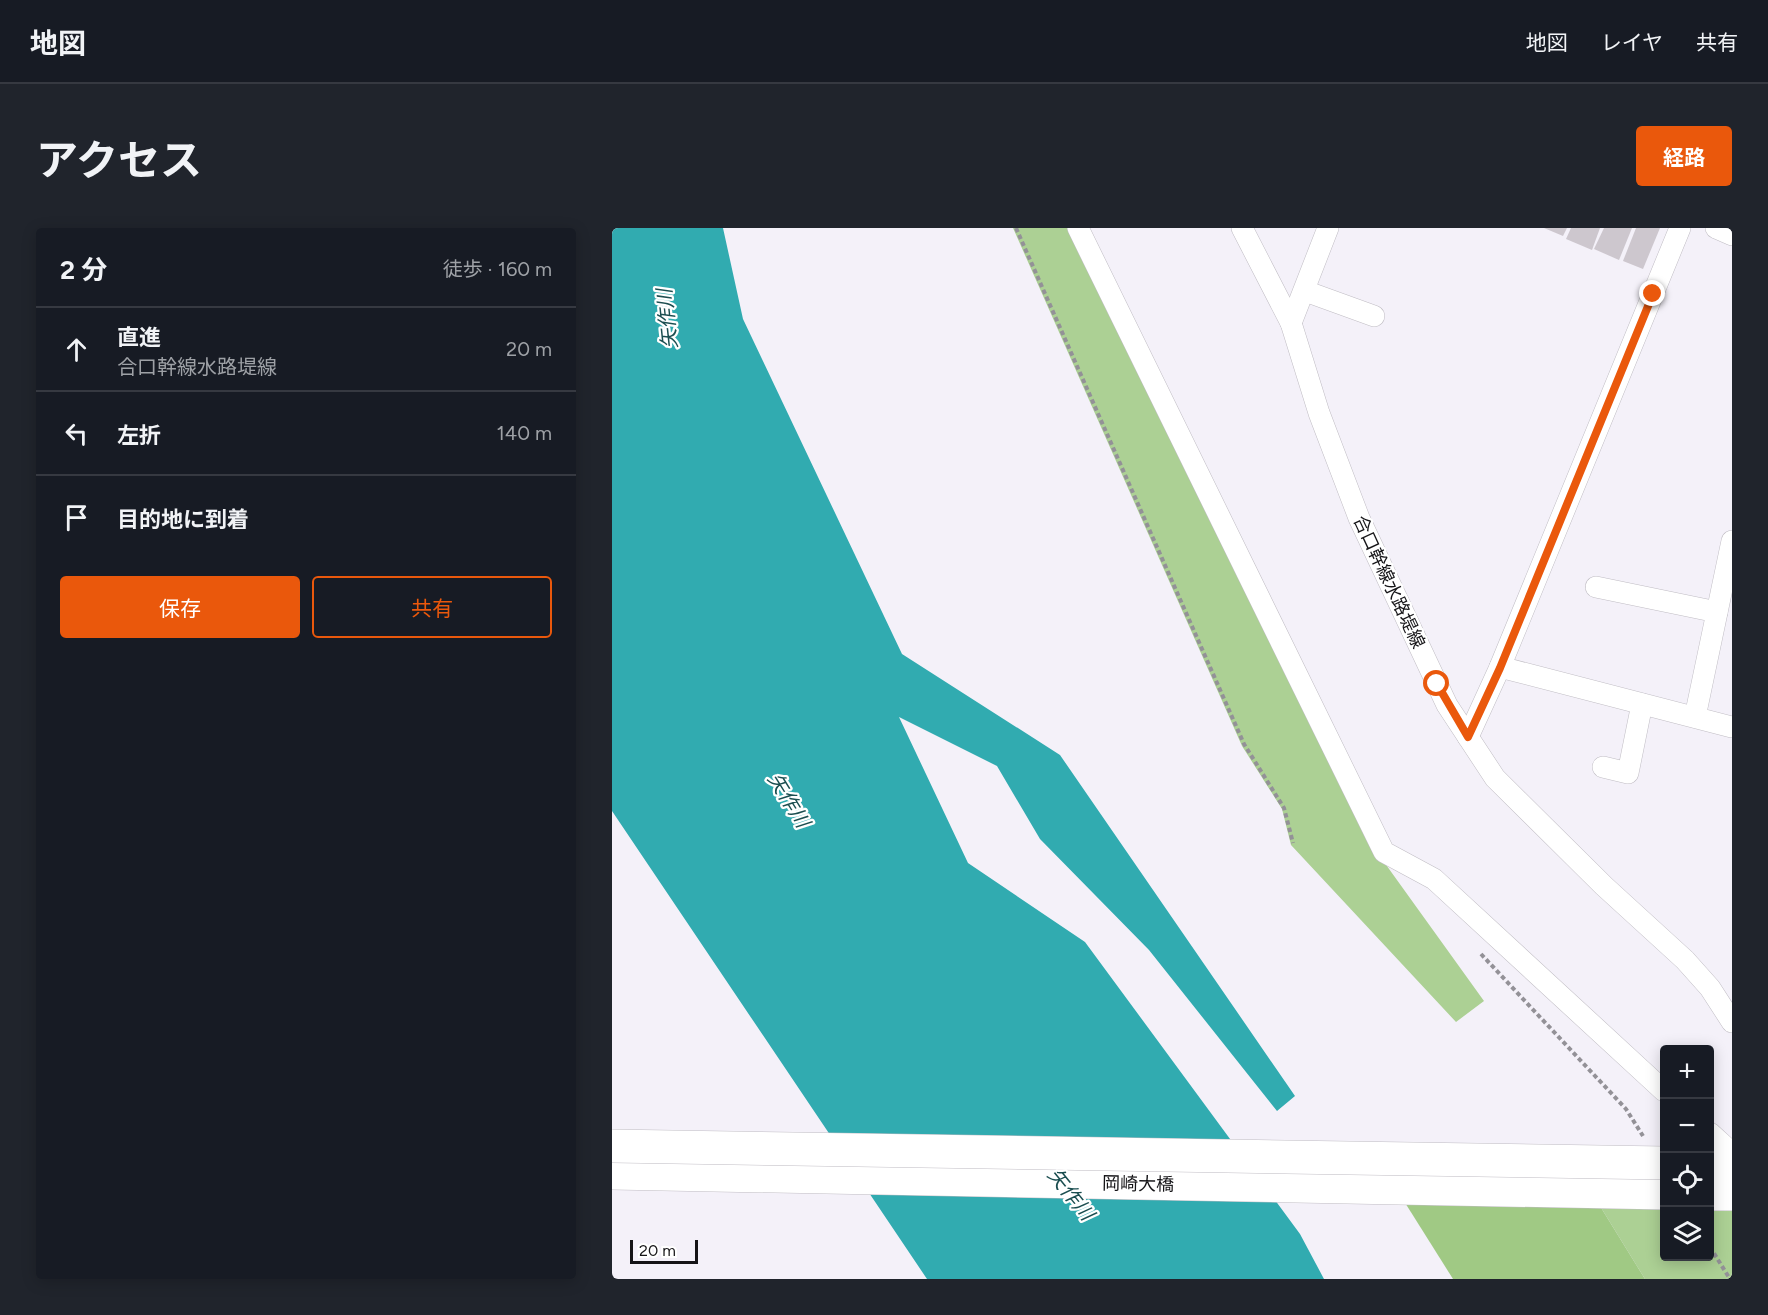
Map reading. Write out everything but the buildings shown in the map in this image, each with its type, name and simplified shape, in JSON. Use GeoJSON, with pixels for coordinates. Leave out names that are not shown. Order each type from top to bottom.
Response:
{"type":"FeatureCollection","features":[{"type":"Feature","properties":{"kind":"main road","name":"岡崎大橋"},"geometry":{"type":"LineString","coordinates":[[612,1146],[1656,1154]]}},
{"type":"Feature","properties":{"kind":"main road"},"geometry":{"type":"LineString","coordinates":[[1714,1164],[1732,1165]]}},
{"type":"Feature","properties":{"kind":"main road","name":"岡崎大橋"},"geometry":{"type":"LineString","coordinates":[[612,1173],[1385,1190],[1660,1193]]}},
{"type":"Feature","properties":{"kind":"main road"},"geometry":{"type":"LineString","coordinates":[[1714,1194],[1732,1194]]}},
{"type":"Feature","properties":{"kind":"street"},"geometry":{"type":"LineString","coordinates":[[1078,228],[1384,852],[1434,879],[1660,1086]]}},
{"type":"Feature","properties":{"kind":"street","name":"合口幹線水路堤線"},"geometry":{"type":"LineString","coordinates":[[1242,228],[1291,323],[1319,412],[1359,518],[1447,705],[1494,778],[1604,886],[1685,960],[1710,988],[1732,1022]]}},
{"type":"Feature","properties":{"kind":"street"},"geometry":{"type":"LineString","coordinates":[[1291,323],[1328,228]]}},
{"type":"Feature","properties":{"kind":"street"},"geometry":{"type":"LineString","coordinates":[[1468,737],[1500,668],[1680,228]]}},
{"type":"Feature","properties":{"kind":"street"},"geometry":{"type":"LineString","coordinates":[[1716,228],[1732,235]]}},
{"type":"Feature","properties":{"kind":"street"},"geometry":{"type":"LineString","coordinates":[[1305,291],[1374,316]]}},
{"type":"Feature","properties":{"kind":"street"},"geometry":{"type":"LineString","coordinates":[[1695,717],[1732,542]]}},
{"type":"Feature","properties":{"kind":"street"},"geometry":{"type":"LineString","coordinates":[[1596,587],[1717,612]]}},
{"type":"Feature","properties":{"kind":"street"},"geometry":{"type":"LineString","coordinates":[[1500,668],[1732,727]]}},
{"type":"Feature","properties":{"kind":"street"},"geometry":{"type":"LineString","coordinates":[[1603,767],[1628,773],[1642,704]]}},
{"type":"Feature","properties":{"kind":"street"},"geometry":{"type":"LineString","coordinates":[[1714,1136],[1732,1153]]}},
{"type":"Feature","properties":{"kind":"path"},"geometry":{"type":"LineString","coordinates":[[1016,228],[1244,744],[1284,808],[1293,843]]}},
{"type":"Feature","properties":{"kind":"path"},"geometry":{"type":"LineString","coordinates":[[1473,946],[1626,1109],[1656,1154]]}},
{"type":"Feature","properties":{"kind":"path"},"geometry":{"type":"LineString","coordinates":[[1714,1253],[1730,1279]]}},
{"type":"Feature","properties":{"kind":"green space"},"geometry":{"type":"Polygon","coordinates":[[[1013,228],[1072,228],[1379,855],[1484,1001],[1456,1022],[1291,845],[1282,809],[1242,746],[1013,228]]]}},
{"type":"Feature","properties":{"kind":"green space"},"geometry":{"type":"Polygon","coordinates":[[[1732,1184],[1732,1279],[1645,1279],[1592,1193],[1660,1193],[1660,1261],[1714,1261],[1714,1187],[1732,1184]]]}},
{"type":"Feature","properties":{"kind":"green space"},"geometry":{"type":"Polygon","coordinates":[[[1397,1190],[1592,1193],[1645,1279],[1453,1279],[1397,1190]]]}},
{"type":"Feature","properties":{"kind":"water","name":"矢作川"},"geometry":{"type":"Polygon","coordinates":[[[612,228],[723,228],[743,319],[902,654],[1060,755],[1295,1096],[1277,1111],[1149,950],[1040,839],[997,766],[899,717],[968,863],[1085,942],[1300,1234],[1324,1279],[927,1279],[612,811],[612,228]]]}},
{"type":"Feature","properties":{"kind":"route"},"geometry":{"type":"LineString","coordinates":[[1437,684],[1447,705],[1468,737],[1500,668],[1653,294]]}}]}
